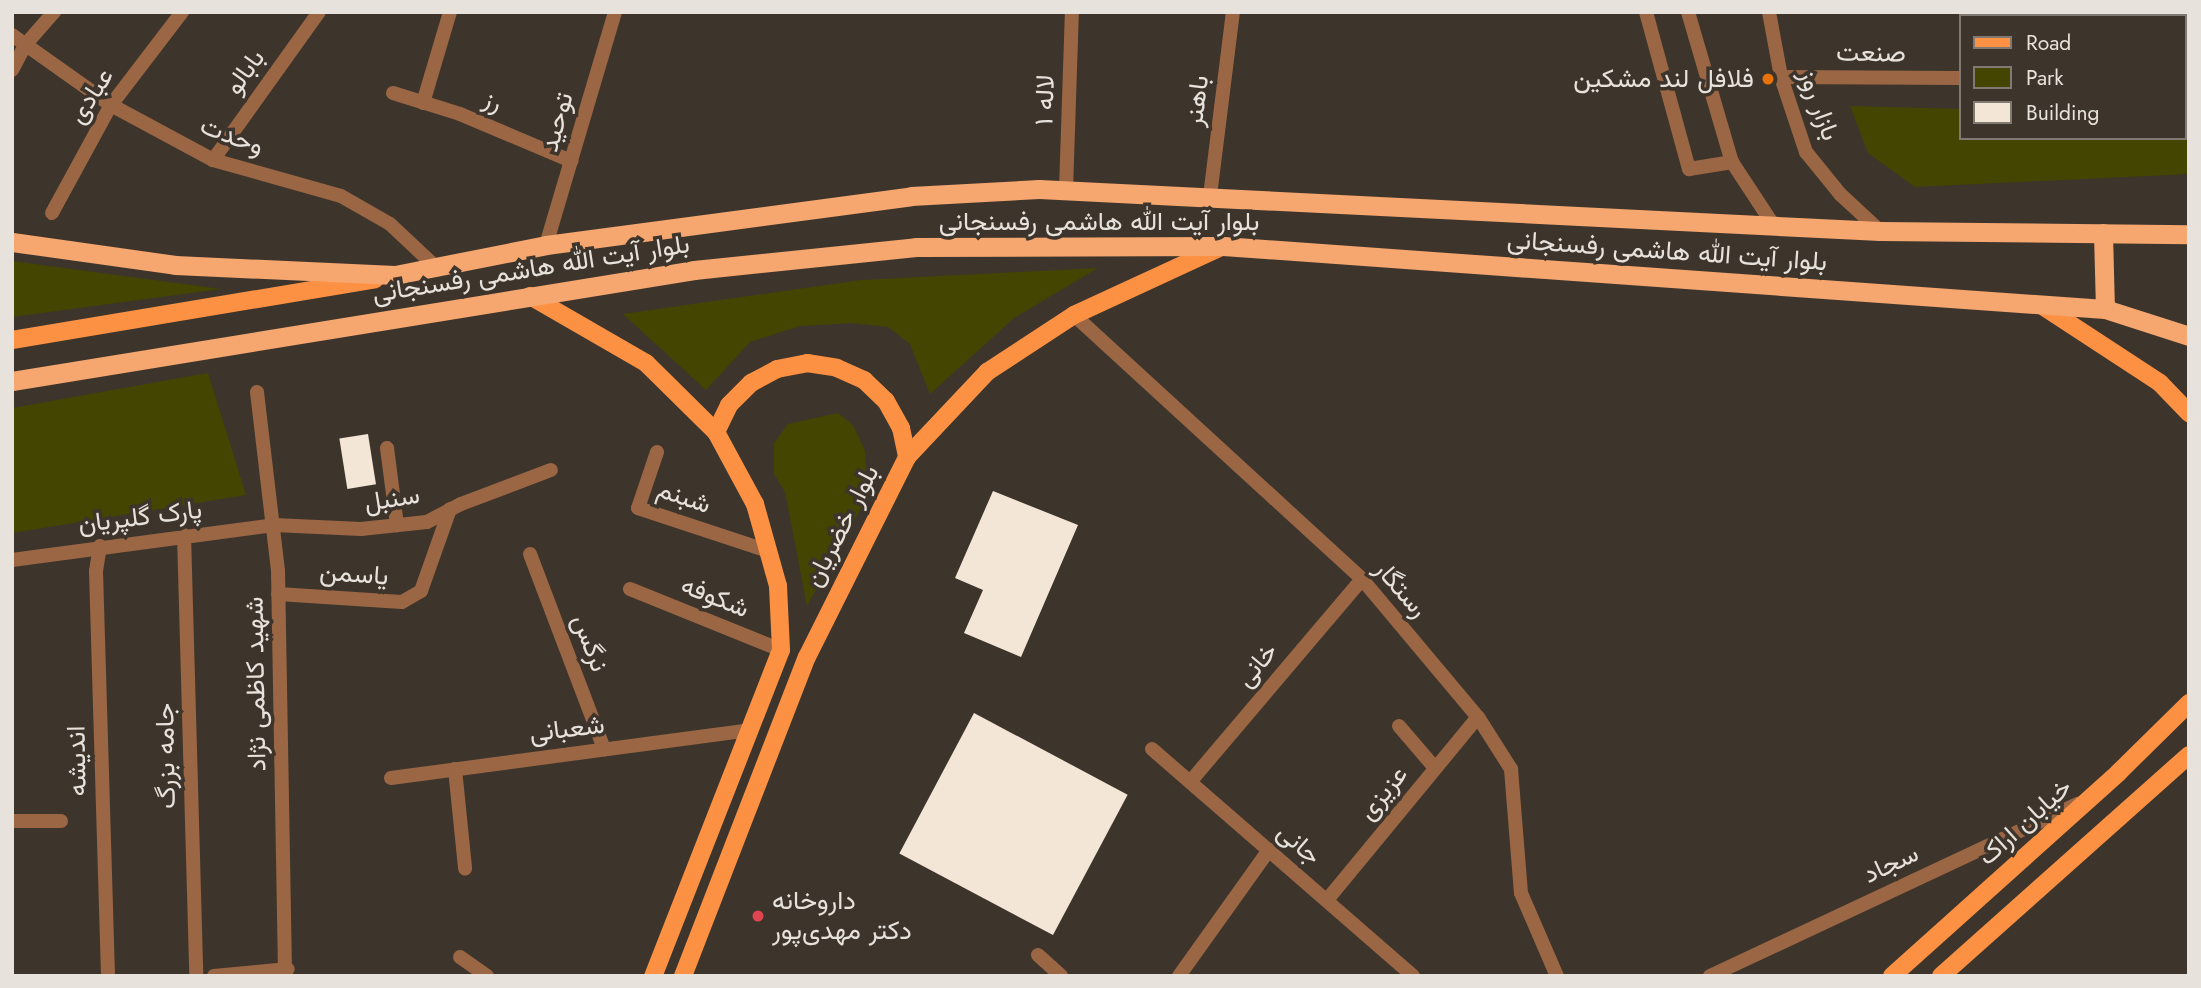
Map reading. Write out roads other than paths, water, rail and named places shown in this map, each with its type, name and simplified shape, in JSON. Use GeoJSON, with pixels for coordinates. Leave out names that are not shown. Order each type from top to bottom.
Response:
{"type":"FeatureCollection","features":[{"type":"Feature","properties":{"kind":"highway","name":"بلوار آیت الله هاشمی رفسنجانی"},"geometry":{"type":"LineString","coordinates":[[395,275],[438,269],[546,245],[911,196],[1066,190],[1880,231],[2189,234]]}},
{"type":"Feature","properties":{"kind":"highway"},"geometry":{"type":"LineString","coordinates":[[2103,233],[2105,309]]}},
{"type":"Feature","properties":{"kind":"highway"},"geometry":{"type":"LineString","coordinates":[[12,242],[175,265],[395,275]]}},
{"type":"Feature","properties":{"kind":"highway","name":"بلوار آیت الله هاشمی رفسنجانی"},"geometry":{"type":"LineString","coordinates":[[12,381],[694,270],[916,247],[1223,246],[2105,309],[2189,337]]}},
{"type":"Feature","properties":{"kind":"main road","name":"بلوار خضریان"},"geometry":{"type":"LineString","coordinates":[[682,976],[807,657],[906,457],[987,372],[1074,315],[1223,246]]}},
{"type":"Feature","properties":{"kind":"main road","name":"بلوار آیت الله هاشمی رفسنجانی"},"geometry":{"type":"LineString","coordinates":[[12,340],[395,275]]}},
{"type":"Feature","properties":{"kind":"main road","name":"بلوار خضریان"},"geometry":{"type":"LineString","coordinates":[[530,296],[646,363],[716,432],[755,505],[778,586],[781,650],[653,976]]}},
{"type":"Feature","properties":{"kind":"main road"},"geometry":{"type":"LineString","coordinates":[[2041,305],[2160,383],[2189,413]]}},
{"type":"Feature","properties":{"kind":"main road"},"geometry":{"type":"LineString","coordinates":[[716,432],[729,405],[751,383],[777,369],[807,363],[837,368],[864,380],[886,401],[901,428],[906,457]]}},
{"type":"Feature","properties":{"kind":"main road","name":"خیابان اراک"},"geometry":{"type":"LineString","coordinates":[[1892,976],[2092,797],[2189,703]]}},
{"type":"Feature","properties":{"kind":"main road"},"geometry":{"type":"LineString","coordinates":[[1941,976],[2189,755]]}},
{"type":"Feature","properties":{"kind":"street"},"geometry":{"type":"LineString","coordinates":[[12,70],[26,44],[54,12]]}},
{"type":"Feature","properties":{"kind":"street","name":"عبادی"},"geometry":{"type":"LineString","coordinates":[[52,212],[111,105],[181,12]]}},
{"type":"Feature","properties":{"kind":"street","name":"بابالو"},"geometry":{"type":"LineString","coordinates":[[213,160],[319,12]]}},
{"type":"Feature","properties":{"kind":"street"},"geometry":{"type":"LineString","coordinates":[[423,103],[450,12]]}},
{"type":"Feature","properties":{"kind":"street","name":"توحید"},"geometry":{"type":"LineString","coordinates":[[546,245],[615,12]]}},
{"type":"Feature","properties":{"kind":"street","name":"لاله ۱"},"geometry":{"type":"LineString","coordinates":[[1066,190],[1072,12]]}},
{"type":"Feature","properties":{"kind":"street","name":"باهنر"},"geometry":{"type":"LineString","coordinates":[[1210,196],[1233,12]]}},
{"type":"Feature","properties":{"kind":"street"},"geometry":{"type":"LineString","coordinates":[[1646,12],[1689,169],[1732,162]]}},
{"type":"Feature","properties":{"kind":"street"},"geometry":{"type":"LineString","coordinates":[[1688,12],[1732,162],[1774,226]]}},
{"type":"Feature","properties":{"kind":"street","name":"بازار روز"},"geometry":{"type":"LineString","coordinates":[[1769,12],[1781,77],[1806,152],[1840,194],[1880,231]]}},
{"type":"Feature","properties":{"kind":"street","name":"وحدت"},"geometry":{"type":"LineString","coordinates":[[12,35],[111,105],[213,160],[341,196],[390,224],[438,269]]}},
{"type":"Feature","properties":{"kind":"street","name":"صنعت"},"geometry":{"type":"LineString","coordinates":[[1781,77],[1960,78]]}},
{"type":"Feature","properties":{"kind":"street","name":"رز"},"geometry":{"type":"LineString","coordinates":[[393,93],[572,161]]}},
{"type":"Feature","properties":{"kind":"street","name":"رستگار"},"geometry":{"type":"LineString","coordinates":[[1074,315],[1362,579],[1478,717],[1511,769],[1521,893],[1557,976]]}},
{"type":"Feature","properties":{"kind":"street","name":"شهید کاظمی نژاد"},"geometry":{"type":"LineString","coordinates":[[257,392],[274,525],[278,594],[286,972]]}},
{"type":"Feature","properties":{"kind":"street"},"geometry":{"type":"LineString","coordinates":[[387,448],[397,525]]}},
{"type":"Feature","properties":{"kind":"street","name":"شبنم"},"geometry":{"type":"LineString","coordinates":[[657,452],[638,508],[768,551]]}},
{"type":"Feature","properties":{"kind":"street","name":"سنبل"},"geometry":{"type":"LineString","coordinates":[[274,525],[301,530],[427,522],[450,509],[551,470]]}},
{"type":"Feature","properties":{"kind":"street","name":"یاسمن"},"geometry":{"type":"LineString","coordinates":[[278,594],[402,602],[421,590],[450,509]]}},
{"type":"Feature","properties":{"kind":"street","name":"پارک گلپریان"},"geometry":{"type":"LineString","coordinates":[[12,560],[100,546],[274,525]]}},
{"type":"Feature","properties":{"kind":"street","name":"جامه بزرگ"},"geometry":{"type":"LineString","coordinates":[[184,535],[196,976]]}},
{"type":"Feature","properties":{"kind":"street","name":"اندیشه"},"geometry":{"type":"LineString","coordinates":[[100,546],[96,571],[108,976]]}},
{"type":"Feature","properties":{"kind":"street","name":"نرگس"},"geometry":{"type":"LineString","coordinates":[[530,554],[604,749]]}},
{"type":"Feature","properties":{"kind":"street","name":"خانی"},"geometry":{"type":"LineString","coordinates":[[1190,782],[1362,579]]}},
{"type":"Feature","properties":{"kind":"street","name":"شکوفه"},"geometry":{"type":"LineString","coordinates":[[630,589],[781,650]]}},
{"type":"Feature","properties":{"kind":"street","name":"عزیزی"},"geometry":{"type":"LineString","coordinates":[[1327,900],[1478,717]]}},
{"type":"Feature","properties":{"kind":"street"},"geometry":{"type":"LineString","coordinates":[[1399,726],[1435,768]]}},
{"type":"Feature","properties":{"kind":"street","name":"شعبانی"},"geometry":{"type":"LineString","coordinates":[[391,778],[750,730]]}},
{"type":"Feature","properties":{"kind":"street","name":"جانی"},"geometry":{"type":"LineString","coordinates":[[1152,750],[1413,976]]}},
{"type":"Feature","properties":{"kind":"street"},"geometry":{"type":"LineString","coordinates":[[455,769],[466,867]]}},
{"type":"Feature","properties":{"kind":"street","name":"سجاد"},"geometry":{"type":"LineString","coordinates":[[1710,976],[2092,797]]}},
{"type":"Feature","properties":{"kind":"street"},"geometry":{"type":"LineString","coordinates":[[12,821],[61,821]]}},
{"type":"Feature","properties":{"kind":"street"},"geometry":{"type":"LineString","coordinates":[[1179,976],[1269,850]]}},
{"type":"Feature","properties":{"kind":"street"},"geometry":{"type":"LineString","coordinates":[[1038,954],[1062,976]]}},
{"type":"Feature","properties":{"kind":"street"},"geometry":{"type":"LineString","coordinates":[[460,957],[487,976]]}},
{"type":"Feature","properties":{"kind":"street"},"geometry":{"type":"LineString","coordinates":[[214,976],[286,972]]}},
{"type":"Feature","properties":{"kind":"place","name":"فلافل لند مشکین"},"geometry":{"type":"Point","coordinates":[1768,79]}},
{"type":"Feature","properties":{"kind":"place","name":"داروخانه دکتر مهدی‌پور"},"geometry":{"type":"Point","coordinates":[758,916]}}]}
